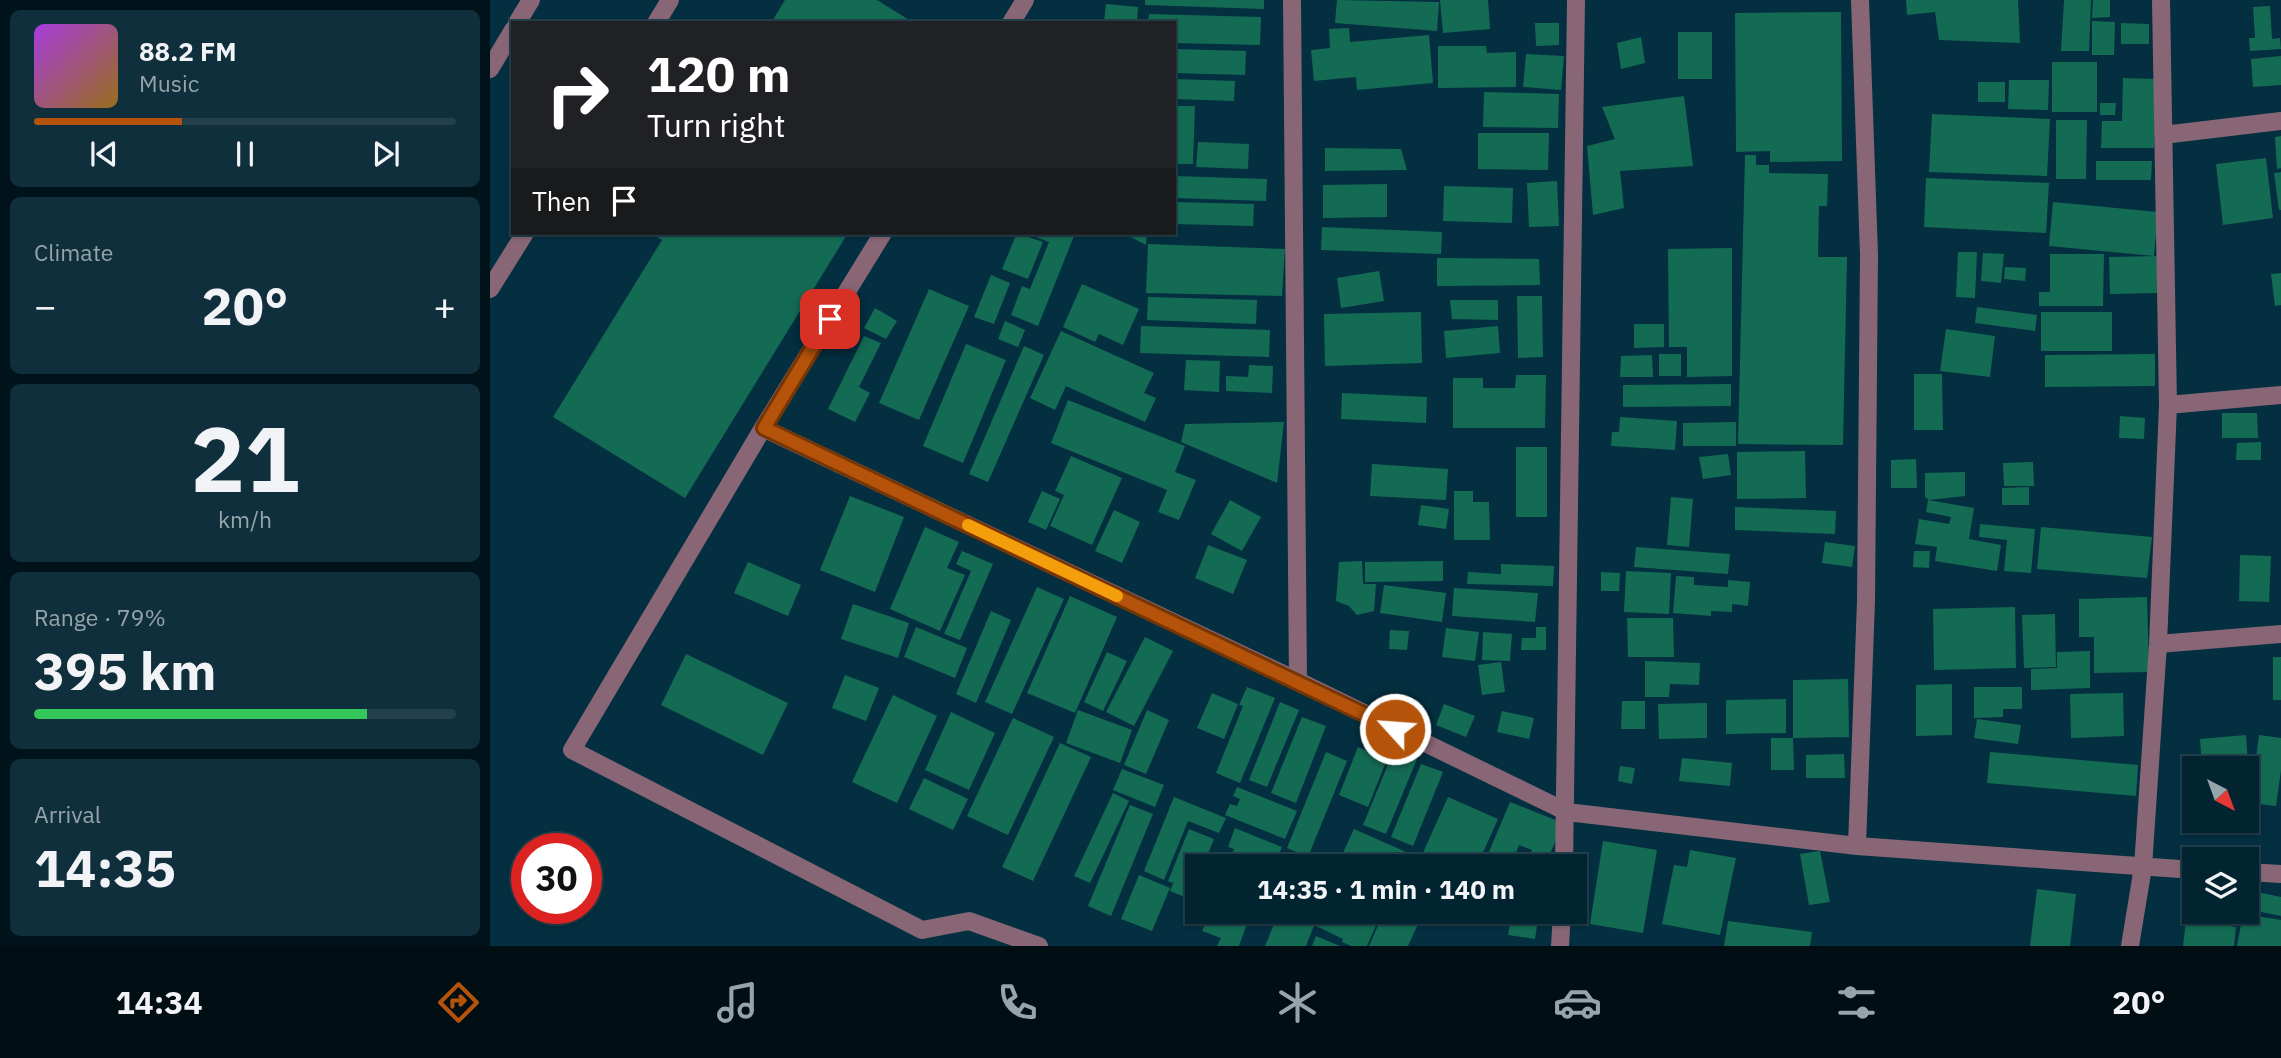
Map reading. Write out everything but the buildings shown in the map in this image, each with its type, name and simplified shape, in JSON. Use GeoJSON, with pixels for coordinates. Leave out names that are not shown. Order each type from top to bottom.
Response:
{"type":"FeatureCollection","features":[{"type":"Feature","properties":{"kind":"street"},"geometry":{"type":"LineString","coordinates":[[518,21],[531,0]]}},
{"type":"Feature","properties":{"kind":"street"},"geometry":{"type":"LineString","coordinates":[[657,21],[670,0]]}},
{"type":"Feature","properties":{"kind":"street"},"geometry":{"type":"LineString","coordinates":[[1012,21],[1025,0]]}},
{"type":"Feature","properties":{"kind":"street"},"geometry":{"type":"LineString","coordinates":[[1292,0],[1298,681]]}},
{"type":"Feature","properties":{"kind":"street"},"geometry":{"type":"LineString","coordinates":[[1565,854],[1576,0]]}},
{"type":"Feature","properties":{"kind":"street"},"geometry":{"type":"LineString","coordinates":[[1857,846],[1866,601],[1869,255],[1860,0]]}},
{"type":"Feature","properties":{"kind":"street"},"geometry":{"type":"LineString","coordinates":[[2130,946],[2143,867],[2158,643],[2168,405],[2161,0]]}},
{"type":"Feature","properties":{"kind":"street"},"geometry":{"type":"LineString","coordinates":[[490,69],[511,33]]}},
{"type":"Feature","properties":{"kind":"street"},"geometry":{"type":"LineString","coordinates":[[2163,135],[2281,121]]}},
{"type":"Feature","properties":{"kind":"street"},"geometry":{"type":"LineString","coordinates":[[490,289],[524,235]]}},
{"type":"Feature","properties":{"kind":"street"},"geometry":{"type":"LineString","coordinates":[[882,235],[572,750],[922,930],[968,921],[1039,946]]}},
{"type":"Feature","properties":{"kind":"street"},"geometry":{"type":"LineString","coordinates":[[2168,405],[2281,395]]}},
{"type":"Feature","properties":{"kind":"street"},"geometry":{"type":"LineString","coordinates":[[764,428],[1298,681],[1567,812],[1857,846],[2182,869]]}},
{"type":"Feature","properties":{"kind":"street"},"geometry":{"type":"LineString","coordinates":[[2158,643],[2281,634]]}},
{"type":"Feature","properties":{"kind":"street"},"geometry":{"type":"LineString","coordinates":[[2259,873],[2281,874]]}},
{"type":"Feature","properties":{"kind":"street"},"geometry":{"type":"LineString","coordinates":[[1560,946],[1561,924]]}},
{"type":"Feature","properties":{"kind":"slow traffic"},"geometry":{"type":"LineString","coordinates":[[968,525],[1117,596]]}},
{"type":"Feature","properties":{"kind":"route"},"geometry":{"type":"LineString","coordinates":[[830,319],[764,428],[1395,729]]}}]}
